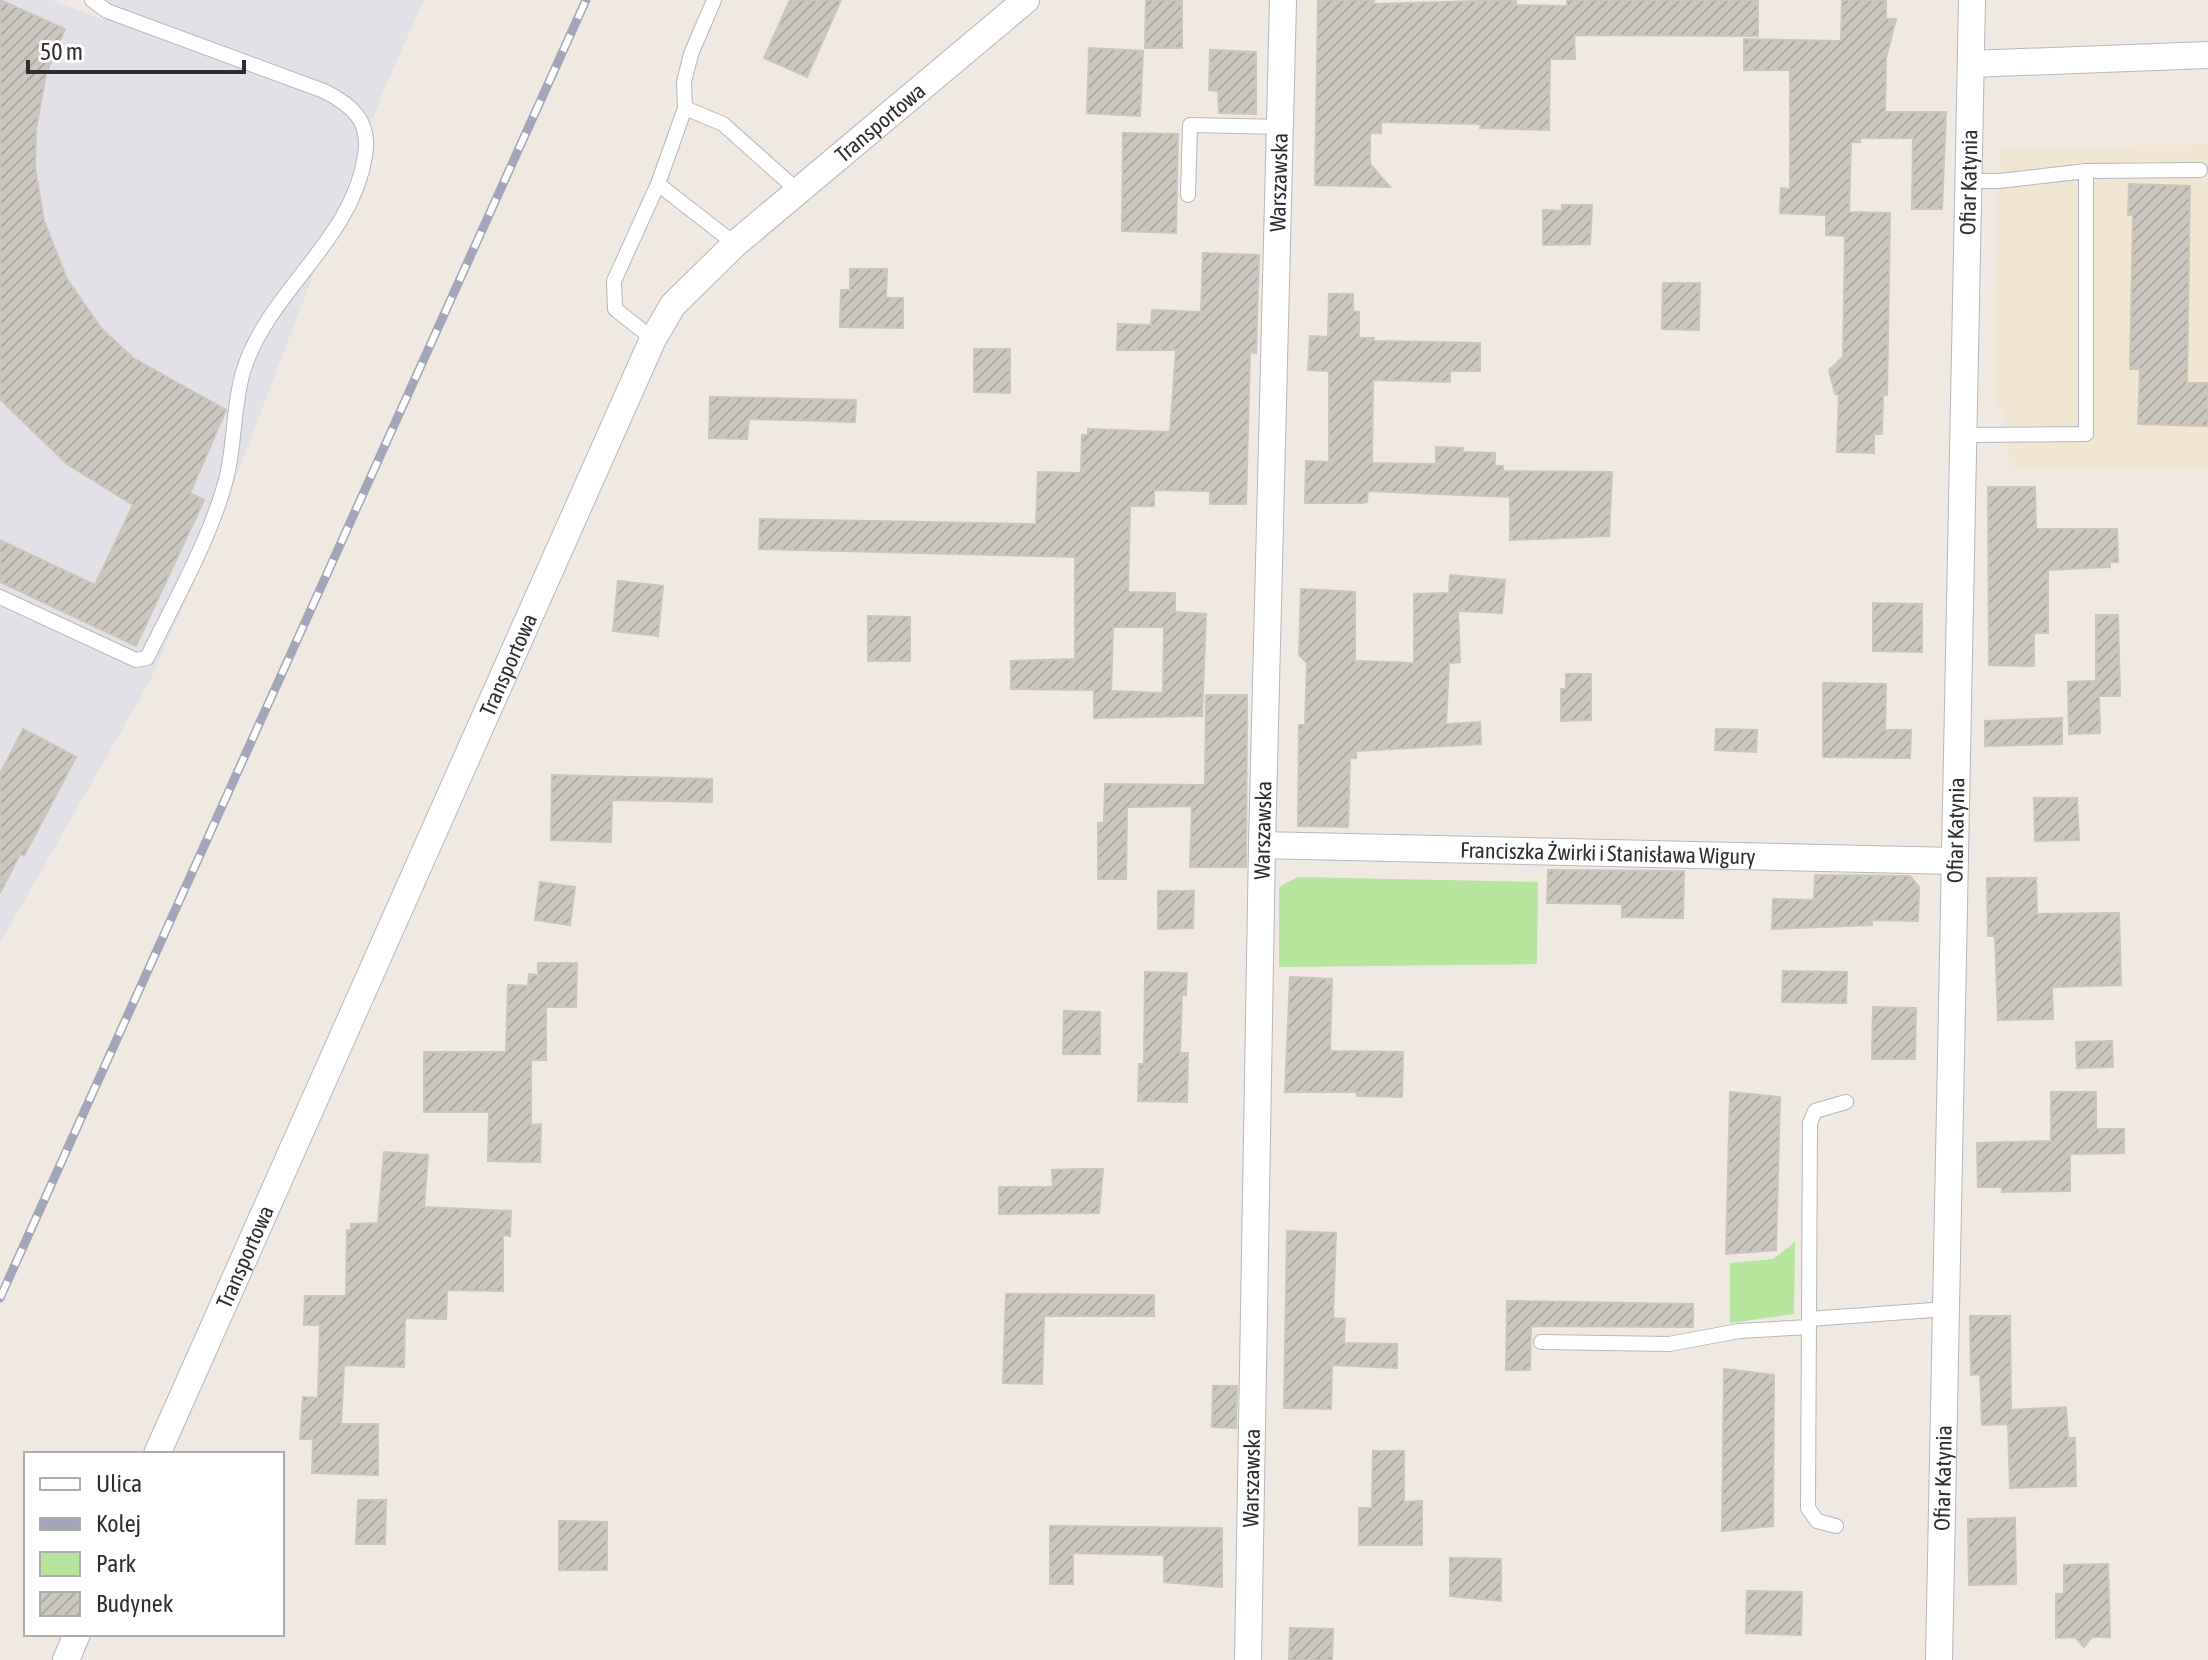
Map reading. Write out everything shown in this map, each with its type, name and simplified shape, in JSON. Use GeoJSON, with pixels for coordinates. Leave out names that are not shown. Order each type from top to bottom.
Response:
{"type":"FeatureCollection","features":[{"type":"Feature","properties":{"kind":"street","name":"Transportowa"},"geometry":{"type":"LineString","coordinates":[[158,1452],[653,339],[673,305],[735,244],[797,190],[1026,0]]}},
{"type":"Feature","properties":{"kind":"street","name":"Warszawska"},"geometry":{"type":"LineString","coordinates":[[1248,1660],[1262,845],[1283,0]]}},
{"type":"Feature","properties":{"kind":"street","name":"Ofiar Katynia"},"geometry":{"type":"LineString","coordinates":[[1939,1660],[1972,0]]}},
{"type":"Feature","properties":{"kind":"street"},"geometry":{"type":"LineString","coordinates":[[1971,64],[2208,55]]}},
{"type":"Feature","properties":{"kind":"street","name":"Franciszka Żwirki i Stanisława Wigury"},"geometry":{"type":"LineString","coordinates":[[1262,845],[1955,861]]}},
{"type":"Feature","properties":{"kind":"street"},"geometry":{"type":"LineString","coordinates":[[66,1660],[76,1636]]}},
{"type":"Feature","properties":{"kind":"lane"},"geometry":{"type":"LineString","coordinates":[[0,597],[136,660],[147,658],[218,509],[234,440],[243,372],[266,322],[284,294],[307,269],[349,201],[366,155],[361,122],[351,105],[324,91],[107,11],[92,0]]}},
{"type":"Feature","properties":{"kind":"lane"},"geometry":{"type":"LineString","coordinates":[[653,339],[615,309],[614,281],[658,184],[685,108],[684,82],[714,0]]}},
{"type":"Feature","properties":{"kind":"lane"},"geometry":{"type":"LineString","coordinates":[[685,108],[723,124],[797,190]]}},
{"type":"Feature","properties":{"kind":"lane"},"geometry":{"type":"LineString","coordinates":[[1188,195],[1190,125],[1280,127]]}},
{"type":"Feature","properties":{"kind":"lane"},"geometry":{"type":"LineString","coordinates":[[1968,181],[1999,181],[2086,171],[2200,170]]}},
{"type":"Feature","properties":{"kind":"lane"},"geometry":{"type":"LineString","coordinates":[[1963,435],[2086,434],[2086,171]]}},
{"type":"Feature","properties":{"kind":"lane"},"geometry":{"type":"LineString","coordinates":[[658,184],[735,244]]}},
{"type":"Feature","properties":{"kind":"lane"},"geometry":{"type":"LineString","coordinates":[[1836,1526],[1817,1521],[1808,1508],[1810,1123],[1815,1111],[1846,1102]]}},
{"type":"Feature","properties":{"kind":"lane"},"geometry":{"type":"LineString","coordinates":[[1541,1342],[1669,1344],[1739,1331],[1947,1309]]}},
{"type":"Feature","properties":{"kind":"shaded area"},"geometry":{"type":"Polygon","coordinates":[[[0,0],[52,0],[103,20],[110,3],[108,0],[424,0],[385,87],[225,506],[151,679],[0,943],[0,0]]]}},
{"type":"Feature","properties":{"kind":"shaded area"},"geometry":{"type":"Polygon","coordinates":[[[2208,144],[2208,468],[2009,470],[2006,415],[1994,403],[1999,150],[2208,144]]]}},
{"type":"Feature","properties":{"kind":"green space"},"geometry":{"type":"Polygon","coordinates":[[[1298,877],[1538,882],[1537,964],[1279,967],[1279,887],[1298,877]]]}},
{"type":"Feature","properties":{"kind":"green space"},"geometry":{"type":"Polygon","coordinates":[[[1795,1242],[1794,1314],[1730,1323],[1730,1263],[1773,1259],[1795,1242]]]}},
{"type":"Feature","properties":{"kind":"building"},"geometry":{"type":"Polygon","coordinates":[[[0,0],[65,29],[46,74],[36,129],[35,168],[44,221],[67,279],[101,328],[133,358],[226,410],[190,493],[204,500],[136,646],[0,582],[0,540],[95,585],[133,505],[67,464],[0,399],[0,0]]]}},
{"type":"Feature","properties":{"kind":"building"},"geometry":{"type":"Polygon","coordinates":[[[790,0],[841,0],[807,77],[764,58],[790,0]]]}},
{"type":"Feature","properties":{"kind":"building"},"geometry":{"type":"Polygon","coordinates":[[[1146,0],[1182,0],[1182,48],[1145,48],[1146,0]]]}},
{"type":"Feature","properties":{"kind":"building"},"geometry":{"type":"Polygon","coordinates":[[[1318,0],[1374,0],[1373,4],[1516,0],[1516,5],[1567,6],[1567,0],[1758,0],[1758,36],[1574,35],[1575,59],[1550,59],[1549,130],[1480,128],[1481,124],[1381,122],[1381,133],[1370,133],[1370,164],[1390,187],[1315,185],[1318,0]]]}},
{"type":"Feature","properties":{"kind":"building"},"geometry":{"type":"Polygon","coordinates":[[[1842,0],[1886,0],[1886,19],[1896,19],[1886,58],[1885,112],[1946,112],[1942,209],[1912,209],[1913,138],[1860,138],[1860,142],[1851,142],[1849,212],[1890,213],[1887,395],[1883,395],[1882,434],[1874,434],[1874,453],[1837,452],[1839,395],[1835,394],[1829,370],[1843,357],[1845,236],[1826,235],[1826,215],[1780,213],[1781,188],[1790,189],[1790,70],[1744,70],[1744,39],[1841,41],[1842,0]]]}},
{"type":"Feature","properties":{"kind":"building"},"geometry":{"type":"Polygon","coordinates":[[[1089,48],[1143,51],[1140,116],[1087,113],[1089,48]]]}},
{"type":"Feature","properties":{"kind":"building"},"geometry":{"type":"Polygon","coordinates":[[[1210,50],[1256,52],[1256,114],[1219,113],[1218,91],[1209,90],[1210,50]]]}},
{"type":"Feature","properties":{"kind":"building"},"geometry":{"type":"Polygon","coordinates":[[[1123,133],[1178,134],[1176,233],[1122,231],[1123,133]]]}},
{"type":"Feature","properties":{"kind":"building"},"geometry":{"type":"Polygon","coordinates":[[[2129,184],[2190,186],[2187,383],[2208,383],[2208,426],[2138,424],[2140,369],[2130,369],[2133,215],[2128,215],[2129,184]]]}},
{"type":"Feature","properties":{"kind":"building"},"geometry":{"type":"Polygon","coordinates":[[[1562,205],[1592,205],[1590,244],[1543,245],[1543,210],[1562,211],[1562,205]]]}},
{"type":"Feature","properties":{"kind":"building"},"geometry":{"type":"Polygon","coordinates":[[[1203,253],[1259,255],[1256,353],[1250,352],[1246,504],[1210,504],[1210,491],[1154,490],[1154,506],[1130,506],[1128,592],[1175,593],[1175,612],[1206,614],[1202,716],[1094,718],[1094,690],[1011,689],[1011,661],[1075,659],[1075,557],[759,549],[760,519],[1036,524],[1038,472],[1081,473],[1082,435],[1088,435],[1088,429],[1170,432],[1176,350],[1117,350],[1118,324],[1151,325],[1152,310],[1201,312],[1203,253]],[[1113,627],[1111,691],[1163,693],[1164,627],[1113,627]]]}},
{"type":"Feature","properties":{"kind":"building"},"geometry":{"type":"Polygon","coordinates":[[[850,269],[887,269],[886,298],[903,298],[903,328],[840,327],[841,290],[850,290],[850,269]]]}},
{"type":"Feature","properties":{"kind":"building"},"geometry":{"type":"Polygon","coordinates":[[[1663,283],[1700,283],[1699,330],[1662,329],[1663,283]]]}},
{"type":"Feature","properties":{"kind":"building"},"geometry":{"type":"Polygon","coordinates":[[[1329,294],[1353,294],[1353,311],[1359,312],[1359,338],[1480,343],[1480,371],[1450,371],[1450,382],[1373,380],[1372,463],[1436,464],[1436,447],[1463,448],[1463,452],[1495,453],[1495,466],[1503,466],[1503,471],[1612,472],[1609,536],[1510,540],[1510,497],[1368,491],[1367,502],[1362,503],[1305,503],[1306,461],[1329,462],[1329,371],[1308,370],[1310,336],[1328,337],[1329,294]]]}},
{"type":"Feature","properties":{"kind":"building"},"geometry":{"type":"Polygon","coordinates":[[[974,349],[1010,349],[1010,393],[974,392],[974,349]]]}},
{"type":"Feature","properties":{"kind":"building"},"geometry":{"type":"Polygon","coordinates":[[[710,397],[856,400],[855,422],[749,419],[747,439],[709,438],[710,397]]]}},
{"type":"Feature","properties":{"kind":"building"},"geometry":{"type":"Polygon","coordinates":[[[1988,487],[2035,487],[2036,529],[2117,529],[2118,562],[2110,562],[2110,567],[2048,570],[2048,633],[2034,633],[2034,666],[1989,665],[1988,487]]]}},
{"type":"Feature","properties":{"kind":"building"},"geometry":{"type":"Polygon","coordinates":[[[1450,575],[1505,580],[1502,613],[1458,611],[1460,662],[1449,663],[1446,724],[1480,722],[1481,744],[1356,751],[1356,758],[1350,758],[1348,827],[1298,826],[1299,725],[1305,725],[1307,663],[1299,655],[1301,589],[1355,592],[1355,661],[1414,663],[1414,594],[1449,593],[1450,575]]]}},
{"type":"Feature","properties":{"kind":"building"},"geometry":{"type":"Polygon","coordinates":[[[618,581],[663,586],[658,636],[613,631],[618,581]]]}},
{"type":"Feature","properties":{"kind":"building"},"geometry":{"type":"Polygon","coordinates":[[[1873,603],[1922,604],[1922,652],[1873,651],[1873,603]]]}},
{"type":"Feature","properties":{"kind":"building"},"geometry":{"type":"Polygon","coordinates":[[[2096,615],[2118,615],[2120,696],[2099,696],[2100,733],[2069,734],[2068,682],[2096,681],[2096,615]]]}},
{"type":"Feature","properties":{"kind":"building"},"geometry":{"type":"Polygon","coordinates":[[[868,616],[910,617],[910,661],[868,661],[868,616]]]}},
{"type":"Feature","properties":{"kind":"building"},"geometry":{"type":"Polygon","coordinates":[[[1566,674],[1591,674],[1591,720],[1561,721],[1561,689],[1566,689],[1566,674]]]}},
{"type":"Feature","properties":{"kind":"building"},"geometry":{"type":"Polygon","coordinates":[[[1823,683],[1886,684],[1885,730],[1911,730],[1910,758],[1823,757],[1823,683]]]}},
{"type":"Feature","properties":{"kind":"building"},"geometry":{"type":"Polygon","coordinates":[[[1206,695],[1247,695],[1246,867],[1190,867],[1192,806],[1127,807],[1126,879],[1098,879],[1098,823],[1104,823],[1105,784],[1205,785],[1206,695]]]}},
{"type":"Feature","properties":{"kind":"building"},"geometry":{"type":"Polygon","coordinates":[[[2062,718],[2062,744],[1985,746],[1985,721],[2062,718]]]}},
{"type":"Feature","properties":{"kind":"building"},"geometry":{"type":"Polygon","coordinates":[[[23,729],[76,757],[24,856],[20,854],[0,893],[0,774],[23,729]]]}},
{"type":"Feature","properties":{"kind":"building"},"geometry":{"type":"Polygon","coordinates":[[[1716,729],[1757,730],[1756,752],[1715,750],[1716,729]]]}},
{"type":"Feature","properties":{"kind":"building"},"geometry":{"type":"Polygon","coordinates":[[[552,775],[712,779],[712,802],[612,800],[611,842],[551,840],[552,775]]]}},
{"type":"Feature","properties":{"kind":"building"},"geometry":{"type":"Polygon","coordinates":[[[2034,798],[2077,798],[2079,840],[2035,841],[2034,798]]]}},
{"type":"Feature","properties":{"kind":"building"},"geometry":{"type":"Polygon","coordinates":[[[1548,870],[1684,871],[1683,918],[1622,917],[1622,904],[1547,903],[1548,870]]]}},
{"type":"Feature","properties":{"kind":"building"},"geometry":{"type":"Polygon","coordinates":[[[1815,875],[1910,876],[1919,887],[1918,921],[1872,920],[1872,925],[1772,929],[1773,899],[1814,900],[1815,875]]]}},
{"type":"Feature","properties":{"kind":"building"},"geometry":{"type":"Polygon","coordinates":[[[1987,878],[2036,878],[2037,914],[2119,913],[2121,985],[2052,987],[2053,1019],[1998,1020],[1995,936],[1988,936],[1987,878]]]}},
{"type":"Feature","properties":{"kind":"building"},"geometry":{"type":"Polygon","coordinates":[[[540,882],[575,887],[570,925],[535,920],[540,882]]]}},
{"type":"Feature","properties":{"kind":"building"},"geometry":{"type":"Polygon","coordinates":[[[1158,891],[1194,891],[1193,928],[1158,929],[1158,891]]]}},
{"type":"Feature","properties":{"kind":"building"},"geometry":{"type":"Polygon","coordinates":[[[538,963],[577,963],[576,1007],[546,1007],[546,1060],[531,1060],[531,1125],[541,1124],[540,1162],[488,1161],[489,1112],[424,1112],[424,1052],[506,1052],[508,985],[528,986],[529,974],[538,975],[538,963]]]}},
{"type":"Feature","properties":{"kind":"building"},"geometry":{"type":"Polygon","coordinates":[[[1783,971],[1847,972],[1846,1003],[1782,1002],[1783,971]]]}},
{"type":"Feature","properties":{"kind":"building"},"geometry":{"type":"Polygon","coordinates":[[[1145,972],[1187,973],[1186,995],[1182,995],[1180,1053],[1188,1053],[1187,1102],[1138,1101],[1139,1064],[1144,1064],[1145,972]]]}},
{"type":"Feature","properties":{"kind":"building"},"geometry":{"type":"Polygon","coordinates":[[[1290,977],[1332,979],[1330,1051],[1403,1052],[1402,1097],[1357,1096],[1357,1092],[1285,1092],[1290,977]]]}},
{"type":"Feature","properties":{"kind":"building"},"geometry":{"type":"Polygon","coordinates":[[[1873,1007],[1916,1008],[1915,1059],[1872,1059],[1873,1007]]]}},
{"type":"Feature","properties":{"kind":"building"},"geometry":{"type":"Polygon","coordinates":[[[1064,1011],[1100,1012],[1100,1054],[1063,1054],[1064,1011]]]}},
{"type":"Feature","properties":{"kind":"building"},"geometry":{"type":"Polygon","coordinates":[[[2112,1041],[2113,1067],[2077,1068],[2076,1042],[2112,1041]]]}},
{"type":"Feature","properties":{"kind":"building"},"geometry":{"type":"Polygon","coordinates":[[[1730,1092],[1780,1097],[1776,1250],[1726,1254],[1730,1092]]]}},
{"type":"Feature","properties":{"kind":"building"},"geometry":{"type":"Polygon","coordinates":[[[2051,1092],[2096,1092],[2096,1129],[2124,1129],[2124,1153],[2070,1154],[2070,1191],[2002,1192],[2002,1187],[1978,1187],[1977,1143],[2051,1141],[2051,1092]]]}},
{"type":"Feature","properties":{"kind":"building"},"geometry":{"type":"Polygon","coordinates":[[[384,1152],[428,1155],[424,1207],[511,1211],[510,1236],[503,1235],[503,1291],[447,1290],[446,1319],[405,1318],[404,1367],[344,1365],[341,1424],[378,1424],[378,1475],[312,1473],[313,1439],[300,1439],[303,1397],[318,1398],[320,1325],[304,1325],[305,1296],[346,1296],[347,1230],[351,1230],[351,1224],[378,1223],[384,1152]]]}},
{"type":"Feature","properties":{"kind":"building"},"geometry":{"type":"Polygon","coordinates":[[[1103,1169],[1099,1213],[999,1214],[999,1187],[1053,1187],[1052,1170],[1103,1169]]]}},
{"type":"Feature","properties":{"kind":"building"},"geometry":{"type":"Polygon","coordinates":[[[1287,1231],[1336,1233],[1333,1318],[1345,1319],[1344,1343],[1397,1344],[1397,1368],[1332,1365],[1331,1409],[1284,1408],[1287,1231]]]}},
{"type":"Feature","properties":{"kind":"building"},"geometry":{"type":"Polygon","coordinates":[[[1006,1294],[1154,1295],[1154,1316],[1044,1316],[1042,1384],[1003,1383],[1006,1294]]]}},
{"type":"Feature","properties":{"kind":"building"},"geometry":{"type":"Polygon","coordinates":[[[1507,1301],[1693,1304],[1693,1327],[1531,1326],[1530,1370],[1506,1370],[1507,1301]]]}},
{"type":"Feature","properties":{"kind":"building"},"geometry":{"type":"Polygon","coordinates":[[[1970,1316],[2010,1316],[2011,1410],[2066,1407],[2068,1438],[2075,1438],[2076,1486],[2010,1488],[2008,1424],[1982,1425],[1980,1374],[1971,1375],[1970,1316]]]}},
{"type":"Feature","properties":{"kind":"building"},"geometry":{"type":"Polygon","coordinates":[[[1724,1369],[1774,1375],[1773,1526],[1722,1531],[1724,1369]]]}},
{"type":"Feature","properties":{"kind":"building"},"geometry":{"type":"Polygon","coordinates":[[[1213,1386],[1237,1386],[1236,1428],[1212,1427],[1213,1386]]]}},
{"type":"Feature","properties":{"kind":"building"},"geometry":{"type":"Polygon","coordinates":[[[1373,1451],[1404,1451],[1404,1502],[1422,1501],[1422,1545],[1359,1545],[1359,1508],[1372,1508],[1373,1451]]]}},
{"type":"Feature","properties":{"kind":"building"},"geometry":{"type":"Polygon","coordinates":[[[358,1500],[386,1500],[385,1544],[356,1544],[358,1500]]]}},
{"type":"Feature","properties":{"kind":"building"},"geometry":{"type":"Polygon","coordinates":[[[2015,1518],[2016,1584],[1969,1585],[1968,1519],[2015,1518]]]}},
{"type":"Feature","properties":{"kind":"building"},"geometry":{"type":"Polygon","coordinates":[[[559,1521],[607,1522],[607,1570],[559,1570],[559,1521]]]}},
{"type":"Feature","properties":{"kind":"building"},"geometry":{"type":"Polygon","coordinates":[[[1050,1526],[1222,1528],[1222,1587],[1164,1582],[1164,1555],[1073,1553],[1073,1584],[1050,1584],[1050,1526]]]}},
{"type":"Feature","properties":{"kind":"building"},"geometry":{"type":"Polygon","coordinates":[[[1450,1558],[1501,1559],[1501,1601],[1450,1596],[1450,1558]]]}},
{"type":"Feature","properties":{"kind":"building"},"geometry":{"type":"Polygon","coordinates":[[[2108,1564],[2110,1637],[2092,1637],[2084,1647],[2075,1637],[2056,1638],[2056,1594],[2064,1594],[2064,1565],[2108,1564]]]}},
{"type":"Feature","properties":{"kind":"building"},"geometry":{"type":"Polygon","coordinates":[[[1747,1591],[1802,1592],[1801,1635],[1746,1633],[1747,1591]]]}},
{"type":"Feature","properties":{"kind":"building"},"geometry":{"type":"Polygon","coordinates":[[[1290,1628],[1333,1629],[1332,1660],[1289,1660],[1290,1628]]]}},
{"type":"Feature","properties":{"kind":"railway"},"geometry":{"type":"LineString","coordinates":[[0,1298],[586,0]]}}]}
